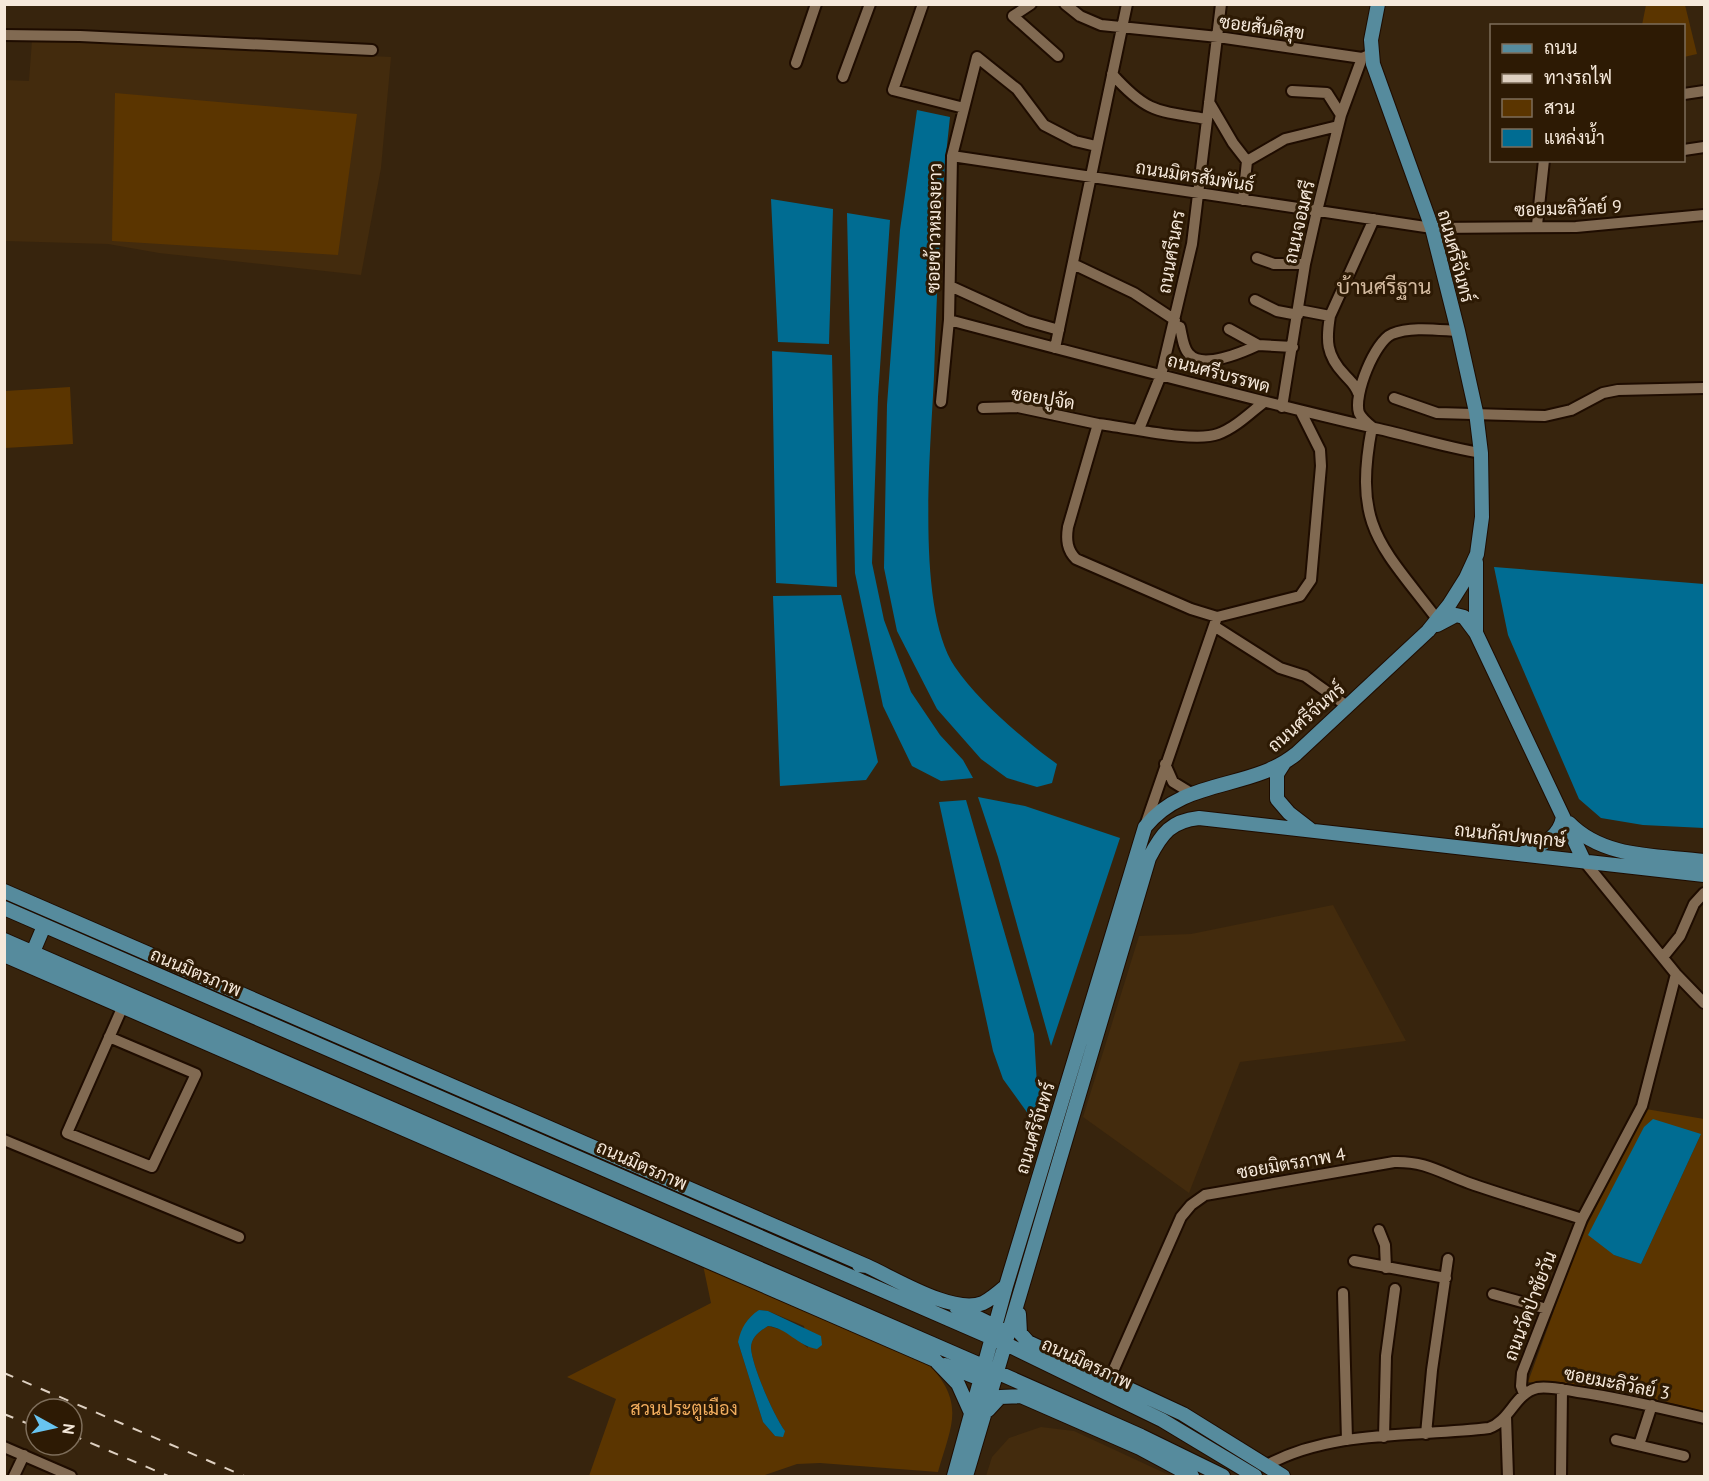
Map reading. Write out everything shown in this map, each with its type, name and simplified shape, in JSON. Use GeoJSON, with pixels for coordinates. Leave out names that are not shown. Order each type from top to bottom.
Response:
{"type":"FeatureCollection","features":[{"type":"Feature","properties":{"kind":"main road","name":"ถนนศรีจันทร์"},"geometry":{"type":"LineString","coordinates":[[1001,1335],[1006,1286],[1145,827],[1168,804],[1191,793],[1272,770],[1284,763],[1428,631],[1460,589],[1476,554],[1482,517],[1481,453],[1476,412],[1432,228],[1366,56],[1378,4]]}},
{"type":"Feature","properties":{"kind":"main road"},"geometry":{"type":"LineString","coordinates":[[1476,554],[1474,616],[1476,633]]}},
{"type":"Feature","properties":{"kind":"main road"},"geometry":{"type":"LineString","coordinates":[[1428,631],[1456,615],[1464,617],[1476,633],[1584,861]]}},
{"type":"Feature","properties":{"kind":"main road"},"geometry":{"type":"LineString","coordinates":[[1284,763],[1277,774],[1277,799],[1289,813],[1311,831]]}},
{"type":"Feature","properties":{"kind":"main road","name":"ถนนกัลปพฤกษ์"},"geometry":{"type":"LineString","coordinates":[[1161,837],[1182,820],[1200,818],[1704,875]]}},
{"type":"Feature","properties":{"kind":"main road"},"geometry":{"type":"LineString","coordinates":[[1521,854],[1556,836],[1561,829],[1563,818]]}},
{"type":"Feature","properties":{"kind":"main road","name":"ถนนกัลปพฤกษ์"},"geometry":{"type":"LineString","coordinates":[[1563,818],[1577,832],[1608,850],[1704,861]]}},
{"type":"Feature","properties":{"kind":"main road","name":"ถนนศรีจันทร์"},"geometry":{"type":"LineString","coordinates":[[954,1476],[970,1413],[988,1375],[1001,1335],[1022,1294],[1121,950],[1149,858],[1161,837]]}},
{"type":"Feature","properties":{"kind":"main road","name":"ถนนมิตรภาพ"},"geometry":{"type":"LineString","coordinates":[[4,891],[949,1303],[1001,1335],[1188,1435],[1253,1475]]}},
{"type":"Feature","properties":{"kind":"main road","name":"ถนนมิตรภาพ"},"geometry":{"type":"LineString","coordinates":[[4,908],[660,1192],[809,1259],[1001,1335],[1028,1342],[1110,1378],[1183,1414],[1268,1465],[1282,1476]]}},
{"type":"Feature","properties":{"kind":"main road"},"geometry":{"type":"LineString","coordinates":[[33,952],[44,926]]}},
{"type":"Feature","properties":{"kind":"main road"},"geometry":{"type":"LineString","coordinates":[[4,940],[802,1287],[988,1375],[1164,1448],[1223,1476]]}},
{"type":"Feature","properties":{"kind":"main road"},"geometry":{"type":"LineString","coordinates":[[4,955],[935,1360],[988,1375],[1021,1396],[1108,1434],[1189,1475]]}},
{"type":"Feature","properties":{"kind":"main road"},"geometry":{"type":"LineString","coordinates":[[210,998],[238,993]]}},
{"type":"Feature","properties":{"kind":"main road"},"geometry":{"type":"LineString","coordinates":[[318,1028],[334,1051]]}},
{"type":"Feature","properties":{"kind":"main road"},"geometry":{"type":"LineString","coordinates":[[425,1123],[438,1143]]}},
{"type":"Feature","properties":{"kind":"main road"},"geometry":{"type":"LineString","coordinates":[[538,1140],[564,1134]]}},
{"type":"Feature","properties":{"kind":"main road"},"geometry":{"type":"LineString","coordinates":[[647,1170],[660,1192]]}},
{"type":"Feature","properties":{"kind":"main road"},"geometry":{"type":"LineString","coordinates":[[518,1178],[543,1174]]}},
{"type":"Feature","properties":{"kind":"main road"},"geometry":{"type":"LineString","coordinates":[[809,1259],[867,1266]]}},
{"type":"Feature","properties":{"kind":"main road"},"geometry":{"type":"LineString","coordinates":[[949,1303],[967,1306],[983,1303],[1006,1286]]}},
{"type":"Feature","properties":{"kind":"main road"},"geometry":{"type":"LineString","coordinates":[[802,1287],[837,1316]]}},
{"type":"Feature","properties":{"kind":"main road"},"geometry":{"type":"LineString","coordinates":[[1022,1294],[1018,1321],[1020,1333],[1028,1342]]}},
{"type":"Feature","properties":{"kind":"main road"},"geometry":{"type":"LineString","coordinates":[[935,1360],[958,1383],[970,1413]]}},
{"type":"Feature","properties":{"kind":"main road","name":"ถนนศรีจันทร์"},"geometry":{"type":"LineString","coordinates":[[966,1476],[984,1419],[988,1375]]}},
{"type":"Feature","properties":{"kind":"main road"},"geometry":{"type":"LineString","coordinates":[[984,1419],[991,1405],[1000,1396],[1021,1396]]}},
{"type":"Feature","properties":{"kind":"main road"},"geometry":{"type":"LineString","coordinates":[[1124,1401],[1183,1414]]}},
{"type":"Feature","properties":{"kind":"main road"},"geometry":{"type":"LineString","coordinates":[[1108,1434],[1164,1448]]}},
{"type":"Feature","properties":{"kind":"street"},"geometry":{"type":"LineString","coordinates":[[796,63],[816,4]]}},
{"type":"Feature","properties":{"kind":"street"},"geometry":{"type":"LineString","coordinates":[[843,77],[870,4]]}},
{"type":"Feature","properties":{"kind":"street"},"geometry":{"type":"LineString","coordinates":[[923,4],[893,90],[963,108]]}},
{"type":"Feature","properties":{"kind":"street"},"geometry":{"type":"LineString","coordinates":[[1031,4],[1013,16],[1058,56]]}},
{"type":"Feature","properties":{"kind":"street","name":"ซอยสันติสุข"},"geometry":{"type":"LineString","coordinates":[[1065,4],[1092,22],[1366,56]]}},
{"type":"Feature","properties":{"kind":"street"},"geometry":{"type":"LineString","coordinates":[[1056,348],[1127,4]]}},
{"type":"Feature","properties":{"kind":"street","name":"ถนนศรีนคร"},"geometry":{"type":"LineString","coordinates":[[1139,429],[1161,375],[1192,244],[1221,4]]}},
{"type":"Feature","properties":{"kind":"street"},"geometry":{"type":"LineString","coordinates":[[4,35],[80,36],[372,50]]}},
{"type":"Feature","properties":{"kind":"street","name":"ถนนจอมศรี"},"geometry":{"type":"LineString","coordinates":[[1282,407],[1305,264],[1317,211],[1340,121],[1366,56]]}},
{"type":"Feature","properties":{"kind":"street","name":"ซอยข้าวหมองยาว"},"geometry":{"type":"LineString","coordinates":[[941,402],[949,320],[952,156],[977,57],[1017,89],[1044,125],[1075,141],[1096,146]]}},
{"type":"Feature","properties":{"kind":"street"},"geometry":{"type":"LineString","coordinates":[[1112,74],[1137,101],[1154,109],[1207,119]]}},
{"type":"Feature","properties":{"kind":"street"},"geometry":{"type":"LineString","coordinates":[[1247,161],[1285,139],[1340,121],[1327,93],[1292,91]]}},
{"type":"Feature","properties":{"kind":"street"},"geometry":{"type":"LineString","coordinates":[[1685,94],[1704,91]]}},
{"type":"Feature","properties":{"kind":"street"},"geometry":{"type":"LineString","coordinates":[[1209,102],[1233,143],[1247,161],[1243,200]]}},
{"type":"Feature","properties":{"kind":"street"},"geometry":{"type":"LineString","coordinates":[[1685,150],[1704,147]]}},
{"type":"Feature","properties":{"kind":"street","name":"ถนนมิตรสัมพันธ์"},"geometry":{"type":"LineString","coordinates":[[952,156],[1198,191],[1243,200],[1432,228]]}},
{"type":"Feature","properties":{"kind":"street"},"geometry":{"type":"LineString","coordinates":[[1537,225],[1544,162]]}},
{"type":"Feature","properties":{"kind":"street","name":"ซอยมะลิวัลย์ 9"},"geometry":{"type":"LineString","coordinates":[[1432,228],[1606,225],[1704,215]]}},
{"type":"Feature","properties":{"kind":"street"},"geometry":{"type":"LineString","coordinates":[[1374,219],[1330,316],[1327,335],[1328,351],[1340,370],[1355,384],[1359,412],[1372,427],[1365,466],[1365,487],[1374,534],[1437,619]]}},
{"type":"Feature","properties":{"kind":"street"},"geometry":{"type":"LineString","coordinates":[[1257,258],[1274,264],[1305,264]]}},
{"type":"Feature","properties":{"kind":"street"},"geometry":{"type":"LineString","coordinates":[[1073,264],[1134,292],[1174,322],[1180,327],[1187,352],[1193,358],[1215,360],[1236,356],[1258,345]]}},
{"type":"Feature","properties":{"kind":"street"},"geometry":{"type":"LineString","coordinates":[[950,286],[1027,321],[1059,330]]}},
{"type":"Feature","properties":{"kind":"street"},"geometry":{"type":"LineString","coordinates":[[1255,300],[1277,311],[1330,316]]}},
{"type":"Feature","properties":{"kind":"street","name":"ถนนศรีบรรพด"},"geometry":{"type":"LineString","coordinates":[[949,320],[1301,412],[1372,427],[1439,446],[1481,453]]}},
{"type":"Feature","properties":{"kind":"street"},"geometry":{"type":"LineString","coordinates":[[1228,329],[1258,345],[1293,347]]}},
{"type":"Feature","properties":{"kind":"street"},"geometry":{"type":"LineString","coordinates":[[1358,393],[1379,346],[1387,336],[1400,331],[1458,331]]}},
{"type":"Feature","properties":{"kind":"street"},"geometry":{"type":"LineString","coordinates":[[1394,398],[1437,413],[1476,412],[1545,416],[1571,410],[1603,393],[1618,390],[1704,387]]}},
{"type":"Feature","properties":{"kind":"street","name":"ซอยปูจัด"},"geometry":{"type":"LineString","coordinates":[[983,408],[1018,408],[1098,424],[1181,436],[1215,436],[1225,432],[1264,402]]}},
{"type":"Feature","properties":{"kind":"street"},"geometry":{"type":"LineString","coordinates":[[1216,621],[1293,599],[1310,586],[1321,458],[1301,412]]}},
{"type":"Feature","properties":{"kind":"street"},"geometry":{"type":"LineString","coordinates":[[1098,424],[1068,527],[1067,542],[1071,555],[1076,560],[1216,621],[1280,668],[1305,676],[1347,706]]}},
{"type":"Feature","properties":{"kind":"street"},"geometry":{"type":"LineString","coordinates":[[1145,827],[1216,621]]}},
{"type":"Feature","properties":{"kind":"street"},"geometry":{"type":"LineString","coordinates":[[1165,764],[1173,783],[1191,793]]}},
{"type":"Feature","properties":{"kind":"street"},"geometry":{"type":"LineString","coordinates":[[1683,873],[1684,858]]}},
{"type":"Feature","properties":{"kind":"street"},"geometry":{"type":"LineString","coordinates":[[1584,861],[1677,974],[1704,1003]]}},
{"type":"Feature","properties":{"kind":"street"},"geometry":{"type":"LineString","coordinates":[[1603,886],[1602,877],[1605,871],[1615,865]]}},
{"type":"Feature","properties":{"kind":"street"},"geometry":{"type":"LineString","coordinates":[[1663,957],[1680,936],[1694,904],[1704,893]]}},
{"type":"Feature","properties":{"kind":"street","name":"ถนนวัดป่าชัยวัน"},"geometry":{"type":"LineString","coordinates":[[1524,1394],[1521,1386],[1522,1372],[1581,1219],[1642,1106],[1677,974]]}},
{"type":"Feature","properties":{"kind":"street"},"geometry":{"type":"LineString","coordinates":[[109,1037],[196,1074],[152,1167],[66,1133],[109,1037],[123,1006]]}},
{"type":"Feature","properties":{"kind":"street"},"geometry":{"type":"LineString","coordinates":[[4,1140],[239,1237]]}},
{"type":"Feature","properties":{"kind":"street","name":"ซอยมิตรภาพ 4"},"geometry":{"type":"LineString","coordinates":[[1110,1378],[1181,1217],[1191,1205],[1205,1195],[1394,1162],[1413,1162],[1431,1166],[1468,1183],[1581,1219]]}},
{"type":"Feature","properties":{"kind":"street"},"geometry":{"type":"LineString","coordinates":[[1379,1230],[1385,1245],[1386,1268]]}},
{"type":"Feature","properties":{"kind":"street"},"geometry":{"type":"LineString","coordinates":[[1425,1434],[1448,1259]]}},
{"type":"Feature","properties":{"kind":"street"},"geometry":{"type":"LineString","coordinates":[[1354,1261],[1446,1278]]}},
{"type":"Feature","properties":{"kind":"street"},"geometry":{"type":"LineString","coordinates":[[1384,1437],[1386,1356],[1395,1288]]}},
{"type":"Feature","properties":{"kind":"street"},"geometry":{"type":"LineString","coordinates":[[1343,1293],[1347,1440]]}},
{"type":"Feature","properties":{"kind":"street"},"geometry":{"type":"LineString","coordinates":[[1493,1294],[1547,1309]]}},
{"type":"Feature","properties":{"kind":"street","name":"ซอยมะลิวัลย์ 3"},"geometry":{"type":"LineString","coordinates":[[1524,1394],[1536,1388],[1562,1389],[1652,1405],[1704,1418]]}},
{"type":"Feature","properties":{"kind":"street"},"geometry":{"type":"LineString","coordinates":[[1561,1476],[1562,1389]]}},
{"type":"Feature","properties":{"kind":"street"},"geometry":{"type":"LineString","coordinates":[[1268,1465],[1291,1452],[1347,1440],[1489,1428],[1499,1425],[1524,1394]]}},
{"type":"Feature","properties":{"kind":"street"},"geometry":{"type":"LineString","coordinates":[[1639,1445],[1652,1405]]}},
{"type":"Feature","properties":{"kind":"street"},"geometry":{"type":"LineString","coordinates":[[1506,1418],[1508,1476]]}},
{"type":"Feature","properties":{"kind":"street"},"geometry":{"type":"LineString","coordinates":[[1616,1440],[1684,1456]]}},
{"type":"Feature","properties":{"kind":"street"},"geometry":{"type":"LineString","coordinates":[[4,1447],[24,1455],[14,1476]]}},
{"type":"Feature","properties":{"kind":"street"},"geometry":{"type":"LineString","coordinates":[[28,1457],[71,1476]]}},
{"type":"Feature","properties":{"kind":"shaded area"},"geometry":{"type":"Polygon","coordinates":[[[32,40],[391,57],[381,168],[361,275],[159,253],[108,244],[5,241],[5,80],[29,81],[32,40]]]}},
{"type":"Feature","properties":{"kind":"shaded area"},"geometry":{"type":"Polygon","coordinates":[[[1333,905],[1406,1041],[1240,1062],[1189,1193],[1083,1117],[1139,936],[1191,934],[1333,905]]]}},
{"type":"Feature","properties":{"kind":"shaded area"},"geometry":{"type":"Polygon","coordinates":[[[1041,1427],[1074,1431],[1171,1476],[986,1476],[992,1457],[1009,1438],[1041,1427]]]}},
{"type":"Feature","properties":{"kind":"green space"},"geometry":{"type":"Polygon","coordinates":[[[1646,5],[1685,5],[1697,54],[1685,57],[1685,24],[1642,24],[1646,5]]]}},
{"type":"Feature","properties":{"kind":"green space"},"geometry":{"type":"Polygon","coordinates":[[[115,93],[357,114],[338,255],[112,241],[115,93]]]}},
{"type":"Feature","properties":{"kind":"green space"},"geometry":{"type":"Polygon","coordinates":[[[70,387],[73,444],[5,448],[5,391],[70,387]]]}},
{"type":"Feature","properties":{"kind":"green space"},"geometry":{"type":"Polygon","coordinates":[[[1646,1109],[1704,1119],[1704,1411],[1608,1388],[1528,1382],[1580,1239],[1646,1109]],[[1701,1134],[1614,1255],[1641,1264],[1701,1134]]]}},
{"type":"Feature","properties":{"kind":"green space","name":"สวนประตูเมือง"},"geometry":{"type":"Polygon","coordinates":[[[703,1265],[929,1364],[941,1378],[952,1404],[951,1428],[938,1472],[820,1463],[797,1464],[762,1476],[589,1476],[616,1399],[567,1377],[711,1303],[703,1265]],[[759,1310],[738,1342],[763,1422],[775,1436],[785,1431],[759,1378],[751,1348],[754,1338],[768,1326],[786,1331],[808,1348],[804,1326],[768,1311],[759,1310]]]}},
{"type":"Feature","properties":{"kind":"water"},"geometry":{"type":"Polygon","coordinates":[[[917,110],[950,117],[939,246],[929,484],[928,526],[934,607],[942,641],[964,680],[1002,719],[1057,764],[1052,783],[1037,787],[1007,778],[981,759],[937,709],[897,631],[884,568],[887,405],[900,230],[917,110]]]}},
{"type":"Feature","properties":{"kind":"water"},"geometry":{"type":"Polygon","coordinates":[[[771,199],[833,209],[829,344],[778,342],[771,199]]]}},
{"type":"Feature","properties":{"kind":"water"},"geometry":{"type":"Polygon","coordinates":[[[847,213],[890,220],[878,397],[872,563],[884,620],[911,692],[940,735],[963,760],[973,778],[941,781],[912,766],[883,706],[855,573],[847,213]]]}},
{"type":"Feature","properties":{"kind":"water"},"geometry":{"type":"Polygon","coordinates":[[[772,351],[832,355],[837,587],[776,583],[772,351]]]}},
{"type":"Feature","properties":{"kind":"water"},"geometry":{"type":"Polygon","coordinates":[[[1494,567],[1704,584],[1704,828],[1643,825],[1601,818],[1579,799],[1508,635],[1494,567]]]}},
{"type":"Feature","properties":{"kind":"water"},"geometry":{"type":"Polygon","coordinates":[[[841,595],[878,762],[866,780],[780,786],[773,596],[841,595]]]}},
{"type":"Feature","properties":{"kind":"water"},"geometry":{"type":"Polygon","coordinates":[[[978,797],[1025,806],[1120,838],[1051,1046],[998,857],[978,797]]]}},
{"type":"Feature","properties":{"kind":"water"},"geometry":{"type":"Polygon","coordinates":[[[966,800],[1034,1034],[1037,1085],[1048,1102],[1039,1129],[1003,1079],[993,1051],[939,802],[966,800]]]}},
{"type":"Feature","properties":{"kind":"water"},"geometry":{"type":"Polygon","coordinates":[[[1653,1119],[1701,1134],[1641,1264],[1614,1255],[1588,1235],[1644,1127],[1653,1119]]]}},
{"type":"Feature","properties":{"kind":"water"},"geometry":{"type":"Polygon","coordinates":[[[759,1310],[768,1311],[821,1336],[822,1345],[817,1349],[775,1327],[768,1326],[754,1338],[751,1348],[752,1356],[770,1403],[785,1431],[783,1437],[775,1436],[763,1422],[738,1342],[745,1324],[759,1310]]]}},
{"type":"Feature","properties":{"kind":"railway"},"geometry":{"type":"LineString","coordinates":[[4,1373],[244,1476]]}},
{"type":"Feature","properties":{"kind":"railway"},"geometry":{"type":"LineString","coordinates":[[4,1414],[24,1422]]}},
{"type":"Feature","properties":{"kind":"railway"},"geometry":{"type":"LineString","coordinates":[[84,1440],[168,1476]]}},
{"type":"Feature","properties":{"kind":"district","name":"บ้านศรีฐาน"},"geometry":{"type":"Point","coordinates":[1384,286]}}]}
